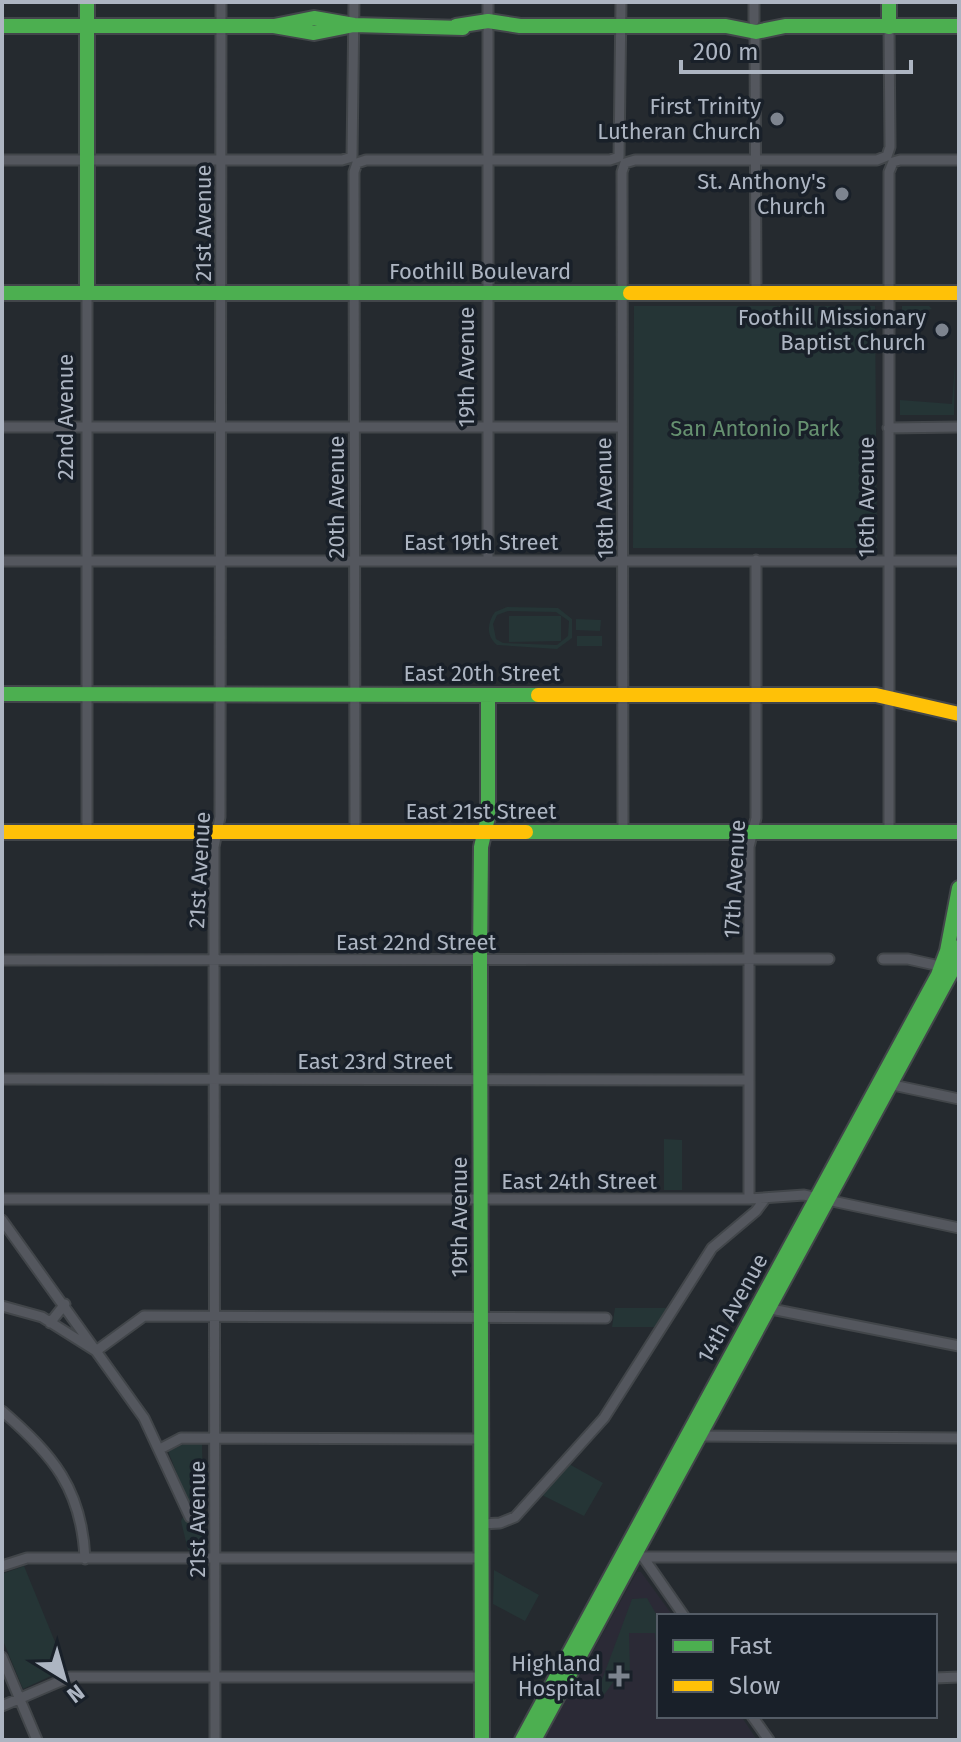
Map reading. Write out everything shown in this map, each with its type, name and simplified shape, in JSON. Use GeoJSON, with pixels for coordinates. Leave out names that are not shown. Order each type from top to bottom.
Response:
{"type":"FeatureCollection","features":[{"type":"Feature","properties":{"kind":"main road","name":"22nd Avenue"},"geometry":{"type":"LineString","coordinates":[[87,2],[87,293]]}},
{"type":"Feature","properties":{"kind":"main road","name":"16th Avenue"},"geometry":{"type":"LineString","coordinates":[[889,2],[889,27]]}},
{"type":"Feature","properties":{"kind":"main road"},"geometry":{"type":"LineString","coordinates":[[2,26],[274,26],[284,21],[307,20],[338,20],[354,25],[456,26],[959,26]]}},
{"type":"Feature","properties":{"kind":"main road","name":"Foothill Boulevard"},"geometry":{"type":"LineString","coordinates":[[2,293],[959,293]]}},
{"type":"Feature","properties":{"kind":"main road","name":"East 20th Street"},"geometry":{"type":"LineString","coordinates":[[2,694],[876,695],[959,714]]}},
{"type":"Feature","properties":{"kind":"main road","name":"19th Avenue"},"geometry":{"type":"LineString","coordinates":[[482,1740],[480,960],[481,847],[488,817],[488,695]]}},
{"type":"Feature","properties":{"kind":"main road","name":"East 21st Street"},"geometry":{"type":"LineString","coordinates":[[2,832],[959,832]]}},
{"type":"Feature","properties":{"kind":"main road","name":"14th Avenue"},"geometry":{"type":"LineString","coordinates":[[951,969],[959,888]]}},
{"type":"Feature","properties":{"kind":"main road","name":"14th Avenue"},"geometry":{"type":"LineString","coordinates":[[534,1740],[636,1553],[693,1436],[885,1083],[951,969],[959,947]]}},
{"type":"Feature","properties":{"kind":"main road","name":"14th Avenue"},"geometry":{"type":"LineString","coordinates":[[522,1740],[636,1553]]}},
{"type":"Feature","properties":{"kind":"street","name":"21st Avenue"},"geometry":{"type":"LineString","coordinates":[[215,1740],[214,960],[220,817],[221,2]]}},
{"type":"Feature","properties":{"kind":"street","name":"20th Avenue"},"geometry":{"type":"LineString","coordinates":[[354,2],[355,832]]}},
{"type":"Feature","properties":{"kind":"street","name":"19th Avenue"},"geometry":{"type":"LineString","coordinates":[[488,2],[488,560]]}},
{"type":"Feature","properties":{"kind":"street","name":"18th Avenue"},"geometry":{"type":"LineString","coordinates":[[621,2],[623,832]]}},
{"type":"Feature","properties":{"kind":"street"},"geometry":{"type":"LineString","coordinates":[[754,2],[756,293]]}},
{"type":"Feature","properties":{"kind":"street","name":"16th Avenue"},"geometry":{"type":"LineString","coordinates":[[889,27],[889,833]]}},
{"type":"Feature","properties":{"kind":"street"},"geometry":{"type":"LineString","coordinates":[[2,160],[959,160]]}},
{"type":"Feature","properties":{"kind":"street","name":"22nd Avenue"},"geometry":{"type":"LineString","coordinates":[[87,293],[87,832]]}},
{"type":"Feature","properties":{"kind":"street"},"geometry":{"type":"LineString","coordinates":[[2,427],[621,427]]}},
{"type":"Feature","properties":{"kind":"street"},"geometry":{"type":"LineString","coordinates":[[888,428],[959,427]]}},
{"type":"Feature","properties":{"kind":"street","name":"17th Avenue"},"geometry":{"type":"LineString","coordinates":[[749,1199],[749,847],[756,818],[756,560]]}},
{"type":"Feature","properties":{"kind":"street","name":"East 19th Street"},"geometry":{"type":"LineString","coordinates":[[2,561],[959,561]]}},
{"type":"Feature","properties":{"kind":"street","name":"East 22nd Street"},"geometry":{"type":"LineString","coordinates":[[2,960],[829,959]]}},
{"type":"Feature","properties":{"kind":"street"},"geometry":{"type":"LineString","coordinates":[[883,959],[908,959],[951,969]]}},
{"type":"Feature","properties":{"kind":"street","name":"East 23rd Street"},"geometry":{"type":"LineString","coordinates":[[2,1079],[749,1080]]}},
{"type":"Feature","properties":{"kind":"street"},"geometry":{"type":"LineString","coordinates":[[885,1083],[959,1099]]}},
{"type":"Feature","properties":{"kind":"street","name":"East 24th Street"},"geometry":{"type":"LineString","coordinates":[[2,1199],[765,1199],[801,1194],[959,1228]]}},
{"type":"Feature","properties":{"kind":"street"},"geometry":{"type":"LineString","coordinates":[[482,1524],[508,1521],[526,1507],[594,1431],[712,1248],[756,1211],[765,1199]]}},
{"type":"Feature","properties":{"kind":"street"},"geometry":{"type":"LineString","coordinates":[[2,1220],[126,1390],[160,1449],[190,1517]]}},
{"type":"Feature","properties":{"kind":"street"},"geometry":{"type":"LineString","coordinates":[[50,1323],[65,1304]]}},
{"type":"Feature","properties":{"kind":"street"},"geometry":{"type":"LineString","coordinates":[[2,1306],[50,1323],[96,1351]]}},
{"type":"Feature","properties":{"kind":"street"},"geometry":{"type":"LineString","coordinates":[[764,1306],[959,1346]]}},
{"type":"Feature","properties":{"kind":"street"},"geometry":{"type":"LineString","coordinates":[[96,1351],[144,1316],[606,1318]]}},
{"type":"Feature","properties":{"kind":"street"},"geometry":{"type":"LineString","coordinates":[[2,1411],[49,1456],[66,1479],[81,1516],[85,1559]]}},
{"type":"Feature","properties":{"kind":"street"},"geometry":{"type":"LineString","coordinates":[[693,1436],[959,1438]]}},
{"type":"Feature","properties":{"kind":"street"},"geometry":{"type":"LineString","coordinates":[[160,1449],[181,1438],[481,1439]]}},
{"type":"Feature","properties":{"kind":"street"},"geometry":{"type":"LineString","coordinates":[[636,1553],[959,1557]]}},
{"type":"Feature","properties":{"kind":"street"},"geometry":{"type":"LineString","coordinates":[[636,1553],[682,1614]]}},
{"type":"Feature","properties":{"kind":"street"},"geometry":{"type":"LineString","coordinates":[[2,1566],[27,1558],[481,1558]]}},
{"type":"Feature","properties":{"kind":"street"},"geometry":{"type":"LineString","coordinates":[[2,1657],[37,1740]]}},
{"type":"Feature","properties":{"kind":"street"},"geometry":{"type":"LineString","coordinates":[[2,1706],[70,1677],[482,1677]]}},
{"type":"Feature","properties":{"kind":"street"},"geometry":{"type":"LineString","coordinates":[[937,1678],[959,1677]]}},
{"type":"Feature","properties":{"kind":"street"},"geometry":{"type":"LineString","coordinates":[[753,1718],[769,1740]]}},
{"type":"Feature","properties":{"kind":"shaded area","name":"Highland Hospital"},"geometry":{"type":"Polygon","coordinates":[[[637,1572],[641,1572],[672,1614],[657,1614],[657,1718],[742,1718],[757,1740],[544,1740],[637,1572]]]}},
{"type":"Feature","properties":{"kind":"green space","name":"San Antonio Park"},"geometry":{"type":"Polygon","coordinates":[[[634,306],[875,306],[877,548],[633,548],[634,306]]]}},
{"type":"Feature","properties":{"kind":"green space"},"geometry":{"type":"Polygon","coordinates":[[[902,306],[929,306],[932,309],[916,312],[916,324],[901,323],[902,306]]]}},
{"type":"Feature","properties":{"kind":"green space"},"geometry":{"type":"Polygon","coordinates":[[[955,364],[954,415],[900,415],[900,400],[952,404],[955,364]]]}},
{"type":"Feature","properties":{"kind":"green space"},"geometry":{"type":"Polygon","coordinates":[[[507,607],[558,608],[572,619],[572,638],[557,649],[497,645],[489,629],[495,612],[507,607]],[[508,611],[497,615],[493,624],[496,639],[503,643],[557,645],[568,636],[569,621],[556,612],[508,611]]]}},
{"type":"Feature","properties":{"kind":"green space"},"geometry":{"type":"Polygon","coordinates":[[[509,616],[561,616],[561,641],[509,642],[509,616]]]}},
{"type":"Feature","properties":{"kind":"green space"},"geometry":{"type":"Polygon","coordinates":[[[576,619],[601,620],[600,631],[576,630],[576,619]]]}},
{"type":"Feature","properties":{"kind":"green space"},"geometry":{"type":"Polygon","coordinates":[[[577,636],[602,636],[602,646],[577,646],[577,636]]]}},
{"type":"Feature","properties":{"kind":"green space"},"geometry":{"type":"Polygon","coordinates":[[[664,1139],[682,1140],[682,1190],[664,1190],[664,1139]]]}},
{"type":"Feature","properties":{"kind":"green space"},"geometry":{"type":"Polygon","coordinates":[[[615,1308],[670,1308],[656,1327],[612,1327],[615,1308]]]}},
{"type":"Feature","properties":{"kind":"green space"},"geometry":{"type":"Polygon","coordinates":[[[202,1443],[204,1550],[188,1550],[181,1521],[189,1505],[168,1451],[184,1444],[202,1443]]]}},
{"type":"Feature","properties":{"kind":"green space"},"geometry":{"type":"Polygon","coordinates":[[[569,1464],[603,1483],[584,1516],[542,1495],[569,1464]]]}},
{"type":"Feature","properties":{"kind":"green space"},"geometry":{"type":"Polygon","coordinates":[[[24,1566],[66,1669],[23,1689],[2,1638],[2,1574],[24,1566]]]}},
{"type":"Feature","properties":{"kind":"green space"},"geometry":{"type":"Polygon","coordinates":[[[494,1570],[539,1595],[525,1621],[493,1604],[494,1570]]]}},
{"type":"Feature","properties":{"kind":"green space"},"geometry":{"type":"Polygon","coordinates":[[[647,1598],[657,1616],[657,1652],[655,1633],[629,1633],[630,1673],[617,1677],[601,1699],[596,1696],[632,1599],[647,1598]]]}},
{"type":"Feature","properties":{"kind":"traffic: fast"},"geometry":{"type":"LineString","coordinates":[[87,2],[87,293]]}},
{"type":"Feature","properties":{"kind":"traffic: fast"},"geometry":{"type":"LineString","coordinates":[[889,2],[889,27]]}},
{"type":"Feature","properties":{"kind":"traffic: fast"},"geometry":{"type":"LineString","coordinates":[[274,26],[314,18],[354,25],[463,28]]}},
{"type":"Feature","properties":{"kind":"traffic: fast"},"geometry":{"type":"LineString","coordinates":[[456,26],[488,21],[520,26],[726,26],[756,32],[785,26],[959,26]]}},
{"type":"Feature","properties":{"kind":"traffic: fast"},"geometry":{"type":"LineString","coordinates":[[2,26],[274,26],[314,33],[354,25]]}},
{"type":"Feature","properties":{"kind":"traffic: fast"},"geometry":{"type":"LineString","coordinates":[[2,293],[630,293]]}},
{"type":"Feature","properties":{"kind":"traffic: fast"},"geometry":{"type":"LineString","coordinates":[[2,694],[538,695]]}},
{"type":"Feature","properties":{"kind":"traffic: fast"},"geometry":{"type":"LineString","coordinates":[[482,1740],[480,960],[481,847],[488,817],[488,695]]}},
{"type":"Feature","properties":{"kind":"traffic: fast"},"geometry":{"type":"LineString","coordinates":[[526,832],[959,832]]}},
{"type":"Feature","properties":{"kind":"traffic: fast"},"geometry":{"type":"LineString","coordinates":[[522,1740],[938,975],[947,951],[959,888]]}},
{"type":"Feature","properties":{"kind":"traffic: fast"},"geometry":{"type":"LineString","coordinates":[[534,1740],[953,969],[959,947]]}},
{"type":"Feature","properties":{"kind":"traffic: slow"},"geometry":{"type":"LineString","coordinates":[[630,293],[959,293]]}},
{"type":"Feature","properties":{"kind":"traffic: slow"},"geometry":{"type":"LineString","coordinates":[[538,695],[876,695],[959,714]]}},
{"type":"Feature","properties":{"kind":"traffic: slow"},"geometry":{"type":"LineString","coordinates":[[2,832],[526,832]]}},
{"type":"Feature","properties":{"kind":"place","name":"First Trinity Lutheran Church"},"geometry":{"type":"Point","coordinates":[777,119]}},
{"type":"Feature","properties":{"kind":"place","name":"St. Anthony's Church"},"geometry":{"type":"Point","coordinates":[842,194]}},
{"type":"Feature","properties":{"kind":"place","name":"Foothill Missionary Baptist Church"},"geometry":{"type":"Point","coordinates":[942,330]}},
{"type":"Feature","properties":{"kind":"place","name":"Highland Hospital"},"geometry":{"type":"Point","coordinates":[619,1676]}}]}
